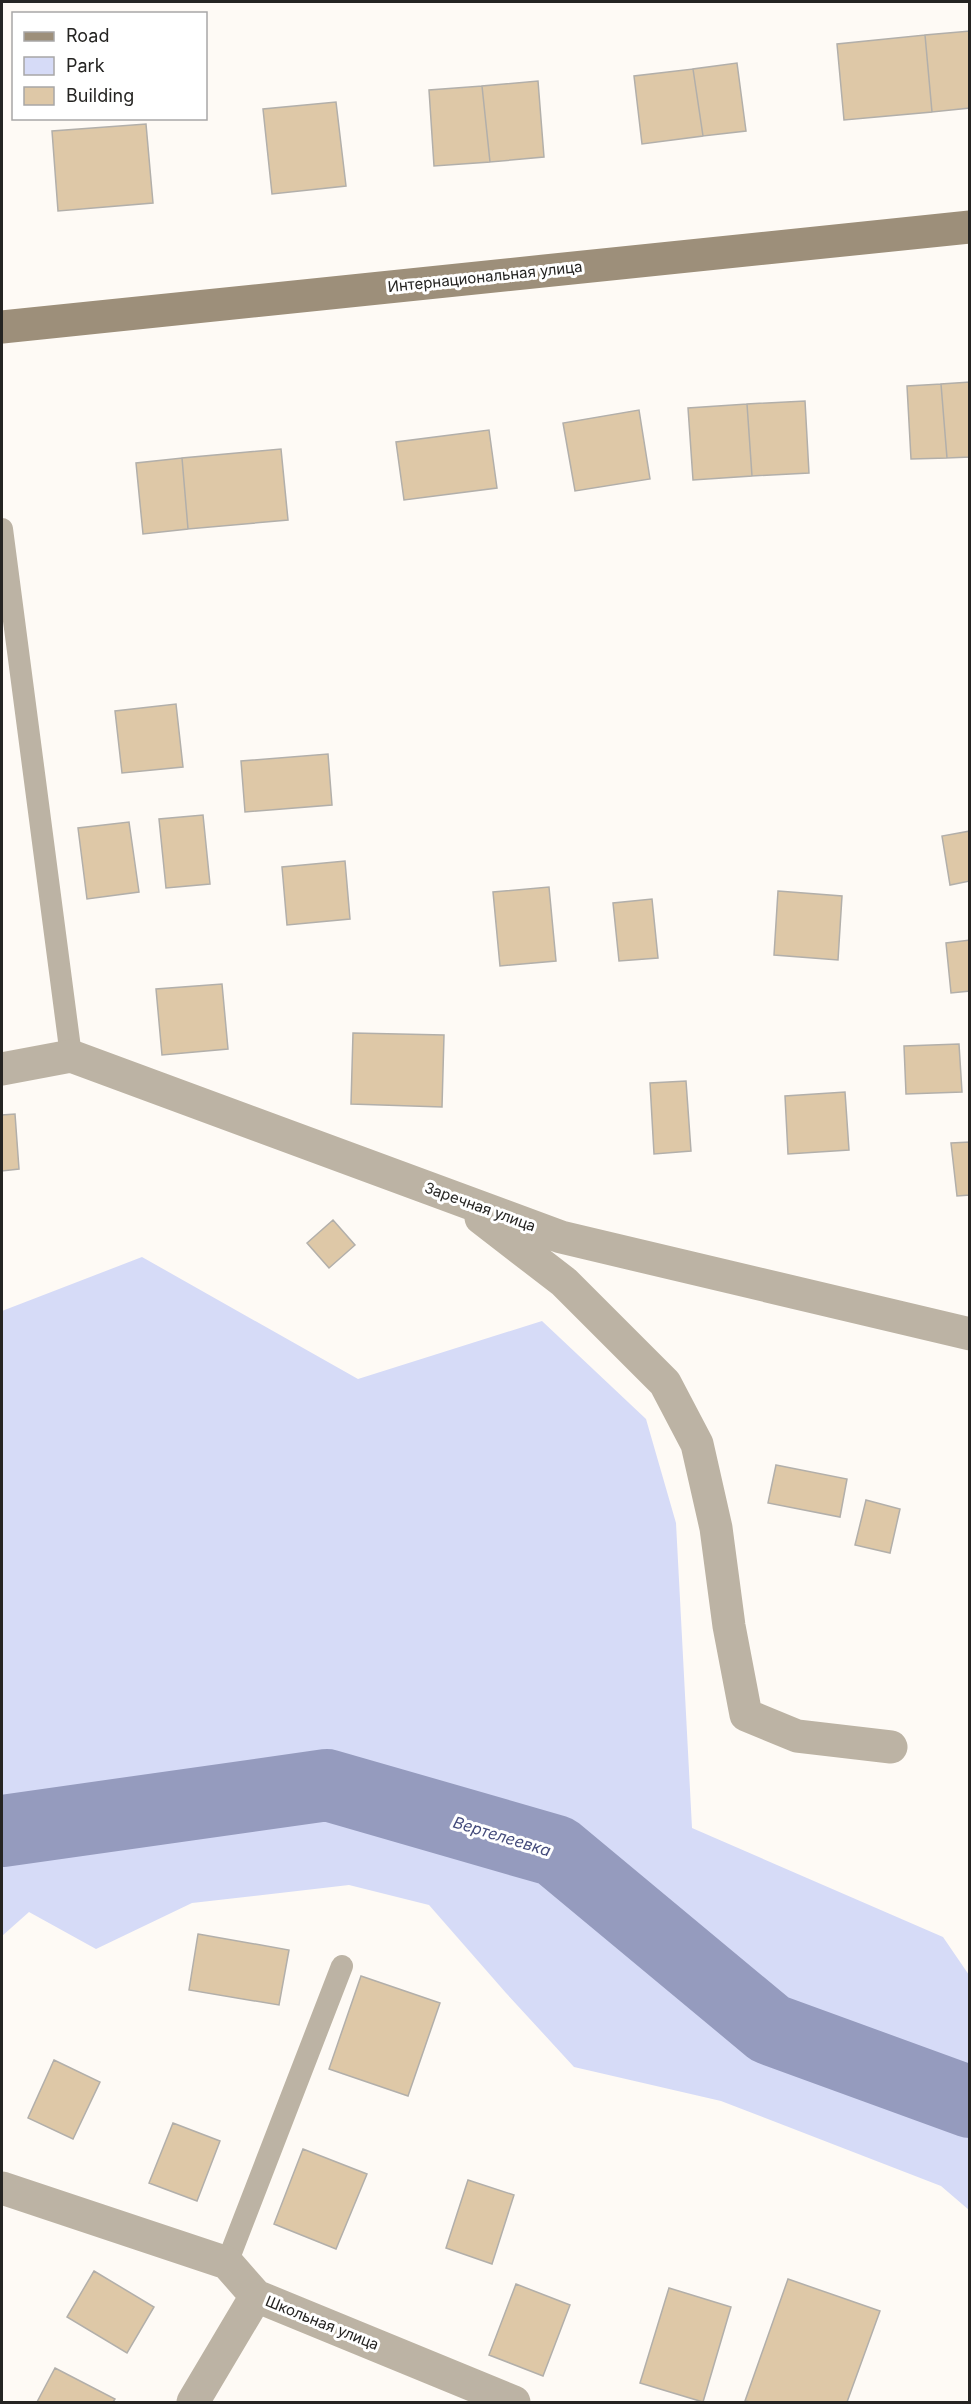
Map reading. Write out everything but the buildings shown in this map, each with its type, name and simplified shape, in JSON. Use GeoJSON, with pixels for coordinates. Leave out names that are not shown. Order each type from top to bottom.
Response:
{"type":"FeatureCollection","features":[{"type":"Feature","properties":{"kind":"street","name":"Интернациональная улица"},"geometry":{"type":"LineString","coordinates":[[2,327],[969,227]]}},
{"type":"Feature","properties":{"kind":"street"},"geometry":{"type":"LineString","coordinates":[[2,1069],[71,1056]]}},
{"type":"Feature","properties":{"kind":"street","name":"Заречная улица"},"geometry":{"type":"LineString","coordinates":[[71,1056],[561,1237],[969,1334]]}},
{"type":"Feature","properties":{"kind":"street"},"geometry":{"type":"LineString","coordinates":[[456,1198],[564,1282],[665,1383],[696,1444],[699,1455],[716,1528],[729,1626],[746,1715],[797,1736],[891,1747]]}},
{"type":"Feature","properties":{"kind":"street"},"geometry":{"type":"LineString","coordinates":[[2,2188],[227,2263]]}},
{"type":"Feature","properties":{"kind":"street","name":"Школьная улица"},"geometry":{"type":"LineString","coordinates":[[227,2263],[256,2296],[472,2394],[514,2403]]}},
{"type":"Feature","properties":{"kind":"street"},"geometry":{"type":"LineString","coordinates":[[193,2403],[256,2296]]}},
{"type":"Feature","properties":{"kind":"lane"},"geometry":{"type":"LineString","coordinates":[[2,529],[71,1056]]}},
{"type":"Feature","properties":{"kind":"lane"},"geometry":{"type":"LineString","coordinates":[[227,2263],[342,1966]]}},
{"type":"Feature","properties":{"kind":"green space"},"geometry":{"type":"Polygon","coordinates":[[[142,1257],[358,1379],[542,1321],[646,1419],[676,1523],[692,1828],[943,1937],[969,1975],[969,2210],[941,2186],[721,2101],[574,2067],[429,1905],[349,1885],[192,1903],[96,1949],[29,1912],[2,1936],[2,1311],[142,1257]]]}},
{"type":"Feature","properties":{"kind":"waterway","name":"Вертелеевка"},"geometry":{"type":"LineString","coordinates":[[2,1831],[327,1785],[556,1851],[770,2029],[970,2102]]}}]}
